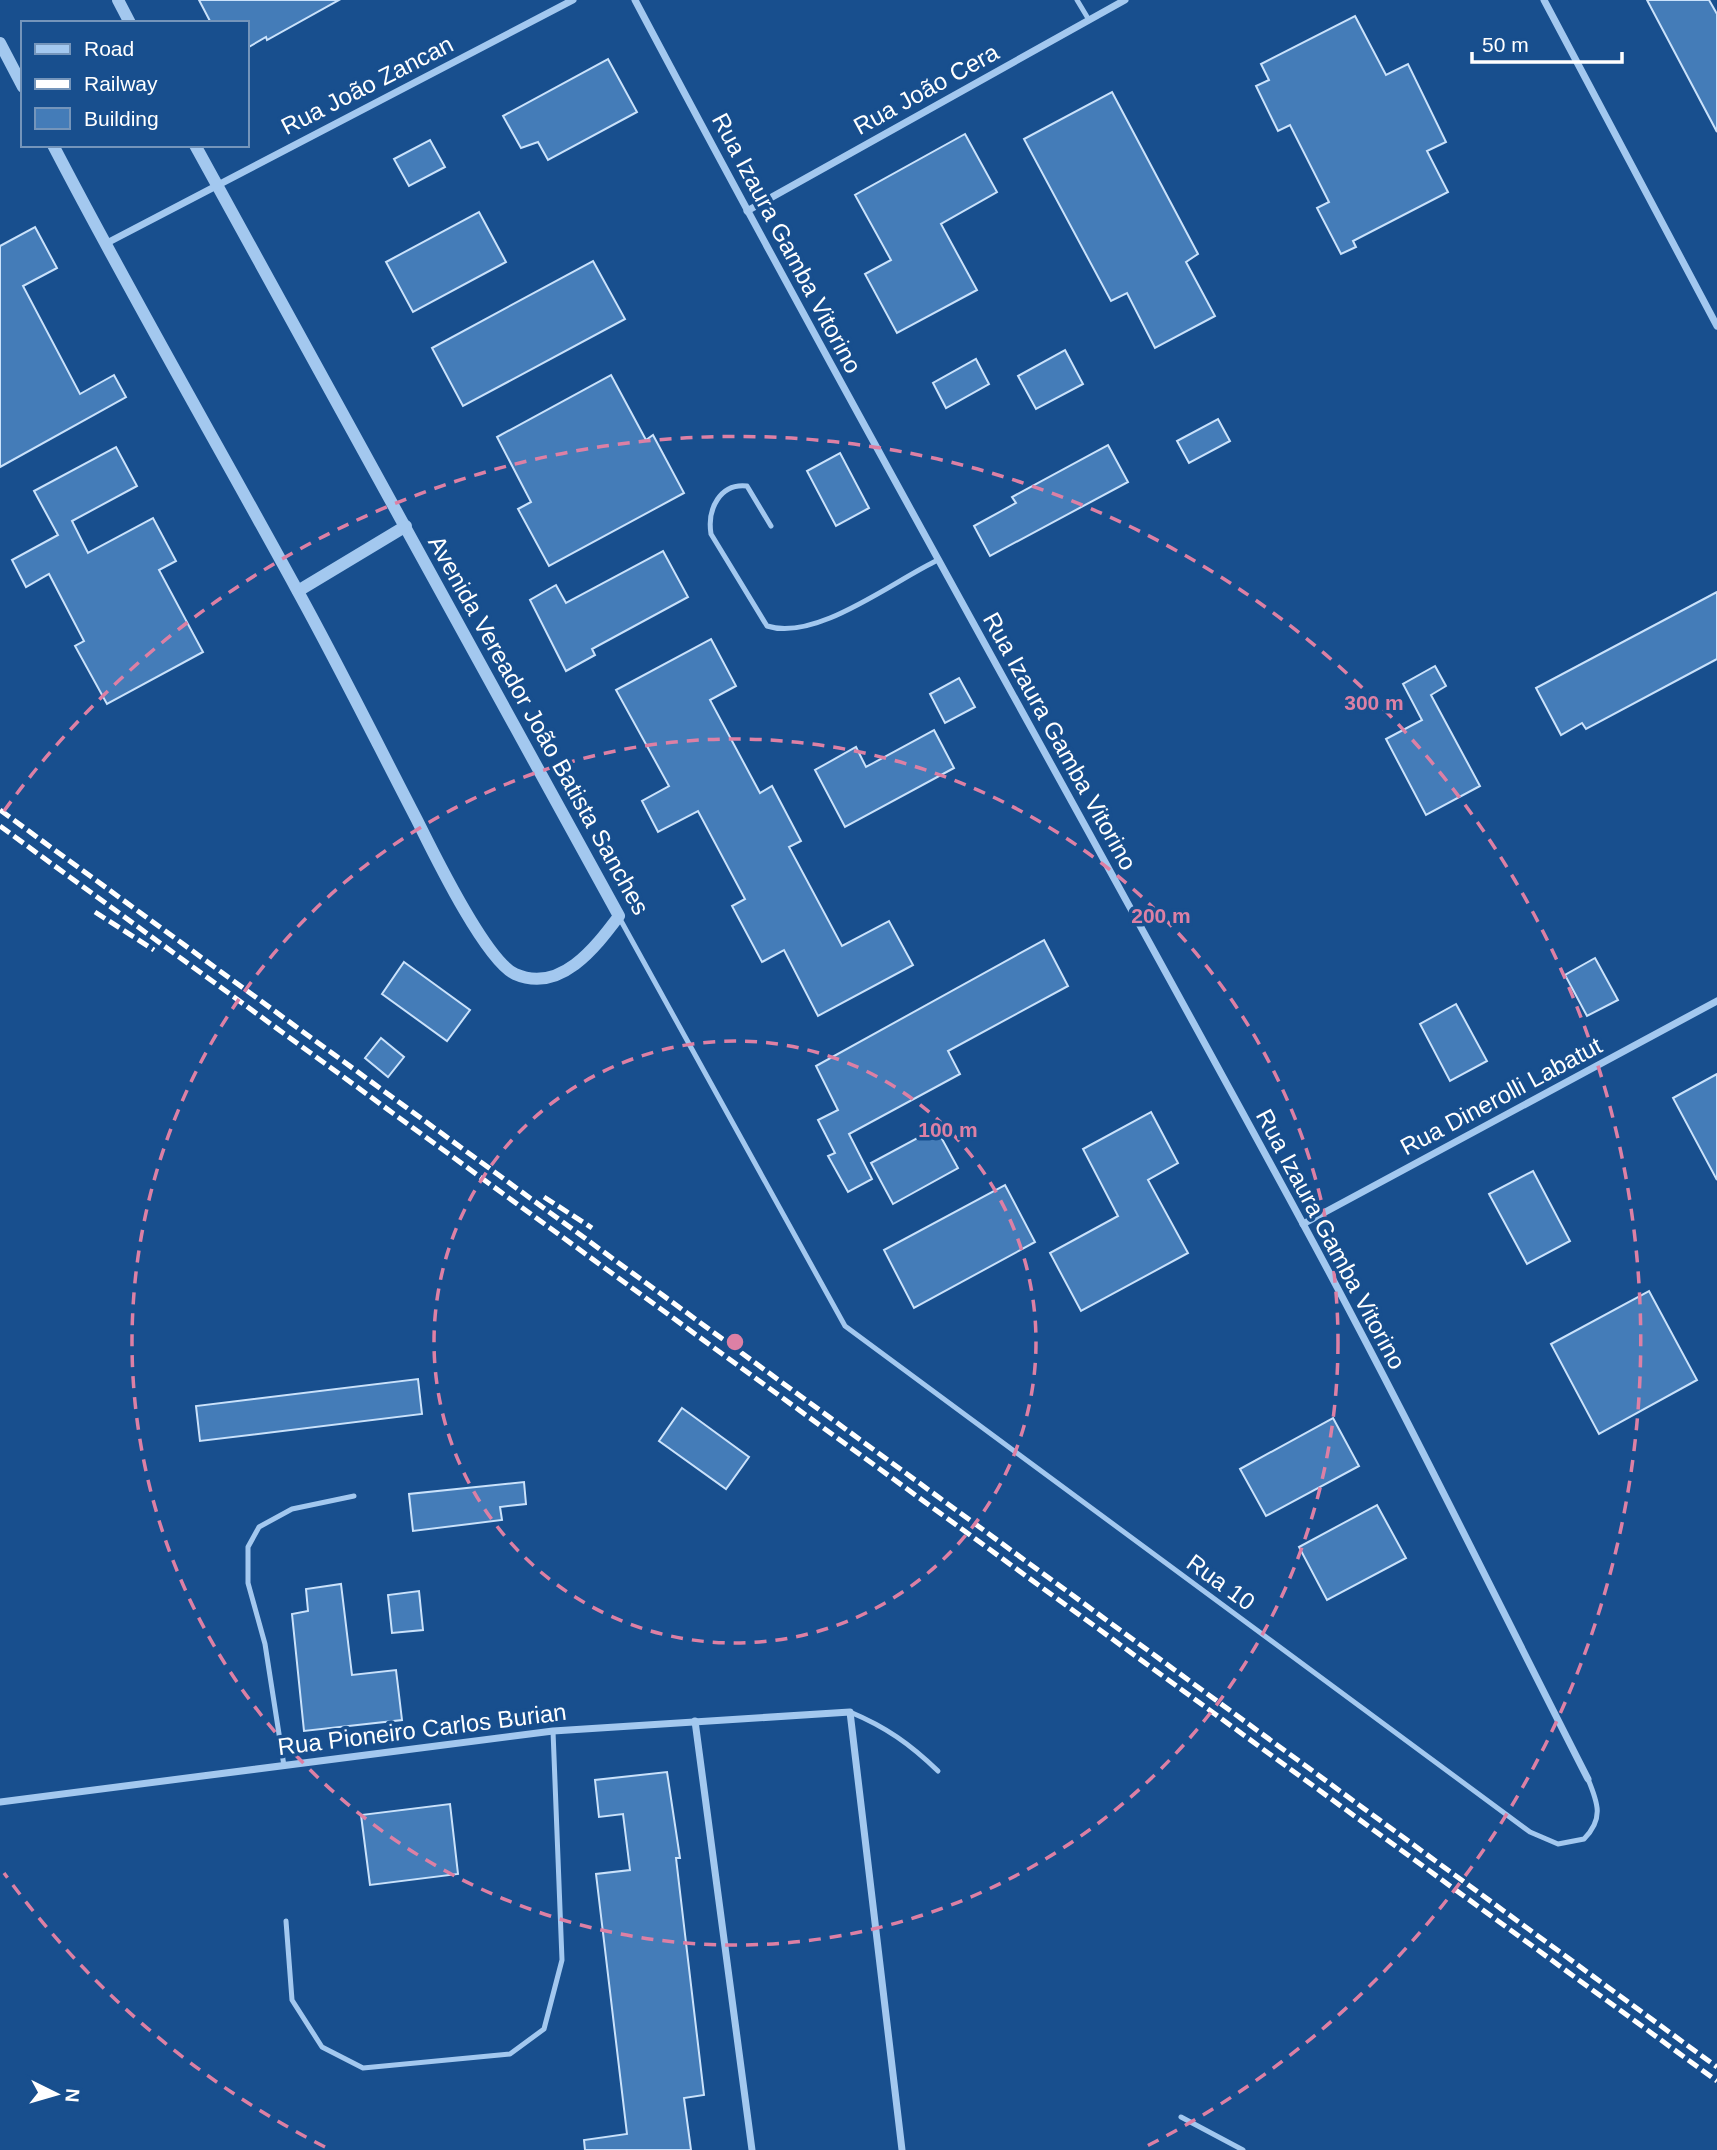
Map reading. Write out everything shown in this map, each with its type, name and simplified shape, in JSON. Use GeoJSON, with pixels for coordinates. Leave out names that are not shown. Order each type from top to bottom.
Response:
{"type":"FeatureCollection","features":[{"type":"Feature","properties":{"kind":"street"},"geometry":{"type":"LineString","coordinates":[[118,0],[129,21]]}},
{"type":"Feature","properties":{"kind":"street","name":"Rua João Zancan"},"geometry":{"type":"LineString","coordinates":[[104,244],[573,0]]}},
{"type":"Feature","properties":{"kind":"street","name":"Rua Izaura Gamba Vitorino"},"geometry":{"type":"LineString","coordinates":[[635,0],[747,211],[1303,1224],[1462,1528],[1588,1779]]}},
{"type":"Feature","properties":{"kind":"street","name":"Rua João Cera"},"geometry":{"type":"LineString","coordinates":[[747,211],[1125,0]]}},
{"type":"Feature","properties":{"kind":"street"},"geometry":{"type":"LineString","coordinates":[[1544,0],[1717,326]]}},
{"type":"Feature","properties":{"kind":"street"},"geometry":{"type":"LineString","coordinates":[[0,43],[21,83]]}},
{"type":"Feature","properties":{"kind":"street"},"geometry":{"type":"LineString","coordinates":[[54,147],[104,244],[298,591],[445,873],[497,961],[514,974],[542,981],[568,969],[595,948],[619,916]]}},
{"type":"Feature","properties":{"kind":"street","name":"Avenida Vereador João Batista Sanches"},"geometry":{"type":"LineString","coordinates":[[196,147],[214,185],[406,526],[619,916]]}},
{"type":"Feature","properties":{"kind":"street"},"geometry":{"type":"LineString","coordinates":[[298,591],[406,526]]}},
{"type":"Feature","properties":{"kind":"street","name":"Rua Dinerolli Labatut"},"geometry":{"type":"LineString","coordinates":[[1303,1224],[1717,1002]]}},
{"type":"Feature","properties":{"kind":"street"},"geometry":{"type":"LineString","coordinates":[[850,1712],[902,2150]]}},
{"type":"Feature","properties":{"kind":"street","name":"Rua Pioneiro Carlos Burian"},"geometry":{"type":"LineString","coordinates":[[0,1802],[553,1731],[850,1712]]}},
{"type":"Feature","properties":{"kind":"street"},"geometry":{"type":"LineString","coordinates":[[695,1721],[752,2150]]}},
{"type":"Feature","properties":{"kind":"lane"},"geometry":{"type":"LineString","coordinates":[[1077,0],[1089,20]]}},
{"type":"Feature","properties":{"kind":"lane"},"geometry":{"type":"LineString","coordinates":[[771,526],[747,486],[734,485],[722,493],[708,520],[711,534],[767,626],[782,631],[804,628],[839,614],[938,560]]}},
{"type":"Feature","properties":{"kind":"lane","name":"Avenida Vereador João Batista Sanches"},"geometry":{"type":"LineString","coordinates":[[619,916],[845,1326]]}},
{"type":"Feature","properties":{"kind":"lane","name":"Rua 10"},"geometry":{"type":"LineString","coordinates":[[845,1326],[1530,1832],[1558,1844],[1584,1839]]}},
{"type":"Feature","properties":{"kind":"lane"},"geometry":{"type":"LineString","coordinates":[[284,1766],[265,1644],[248,1583],[248,1547],[259,1527],[292,1509],[354,1496]]}},
{"type":"Feature","properties":{"kind":"lane"},"geometry":{"type":"LineString","coordinates":[[850,1712],[881,1725],[908,1742],[938,1771]]}},
{"type":"Feature","properties":{"kind":"lane"},"geometry":{"type":"LineString","coordinates":[[286,1921],[292,2000],[322,2046],[363,2068],[510,2054],[544,2029],[562,1960],[553,1731]]}},
{"type":"Feature","properties":{"kind":"lane","name":"Rua Izaura Gamba Vitorino"},"geometry":{"type":"LineString","coordinates":[[1584,1839],[1598,1819],[1598,1803],[1588,1779]]}},
{"type":"Feature","properties":{"kind":"lane"},"geometry":{"type":"LineString","coordinates":[[1181,2117],[1243,2150]]}},
{"type":"Feature","properties":{"kind":"building"},"geometry":{"type":"Polygon","coordinates":[[[199,0],[339,0],[267,40],[266,37],[248,47],[248,21],[210,21],[199,0]]]}},
{"type":"Feature","properties":{"kind":"building"},"geometry":{"type":"Polygon","coordinates":[[[1647,0],[1709,0],[1717,14],[1717,132],[1647,0]]]}},
{"type":"Feature","properties":{"kind":"building"},"geometry":{"type":"Polygon","coordinates":[[[1355,16],[1386,75],[1408,64],[1446,142],[1427,151],[1448,192],[1353,241],[1356,247],[1341,254],[1317,208],[1329,202],[1290,125],[1278,131],[1256,86],[1269,80],[1261,64],[1355,16]]]}},
{"type":"Feature","properties":{"kind":"building"},"geometry":{"type":"Polygon","coordinates":[[[608,59],[637,112],[548,160],[538,142],[521,148],[503,116],[608,59]]]}},
{"type":"Feature","properties":{"kind":"building"},"geometry":{"type":"Polygon","coordinates":[[[1112,92],[1198,254],[1186,262],[1215,316],[1155,348],[1127,293],[1111,301],[1024,139],[1112,92]]]}},
{"type":"Feature","properties":{"kind":"building"},"geometry":{"type":"Polygon","coordinates":[[[965,134],[997,192],[941,224],[977,290],[897,333],[865,274],[891,260],[855,195],[965,134]]]}},
{"type":"Feature","properties":{"kind":"building"},"geometry":{"type":"Polygon","coordinates":[[[430,140],[445,167],[409,186],[394,159],[430,140]]]}},
{"type":"Feature","properties":{"kind":"building"},"geometry":{"type":"Polygon","coordinates":[[[479,212],[506,262],[413,312],[386,262],[479,212]]]}},
{"type":"Feature","properties":{"kind":"building"},"geometry":{"type":"Polygon","coordinates":[[[35,227],[57,268],[23,286],[80,394],[114,375],[126,397],[0,467],[0,246],[35,227]]]}},
{"type":"Feature","properties":{"kind":"building"},"geometry":{"type":"Polygon","coordinates":[[[593,261],[625,319],[463,406],[432,348],[593,261]]]}},
{"type":"Feature","properties":{"kind":"building"},"geometry":{"type":"Polygon","coordinates":[[[1065,350],[1083,384],[1036,409],[1018,376],[1065,350]]]}},
{"type":"Feature","properties":{"kind":"building"},"geometry":{"type":"Polygon","coordinates":[[[976,359],[989,384],[946,408],[933,383],[976,359]]]}},
{"type":"Feature","properties":{"kind":"building"},"geometry":{"type":"Polygon","coordinates":[[[611,375],[646,440],[653,435],[684,493],[549,566],[518,509],[531,502],[497,437],[611,375]]]}},
{"type":"Feature","properties":{"kind":"building"},"geometry":{"type":"Polygon","coordinates":[[[1218,419],[1230,441],[1189,463],[1177,441],[1218,419]]]}},
{"type":"Feature","properties":{"kind":"building"},"geometry":{"type":"Polygon","coordinates":[[[1108,445],[1128,482],[990,556],[974,526],[1016,503],[1012,497],[1108,445]]]}},
{"type":"Feature","properties":{"kind":"building"},"geometry":{"type":"Polygon","coordinates":[[[116,447],[137,486],[72,521],[88,553],[153,518],[176,561],[159,570],[203,652],[107,704],[75,646],[84,641],[49,574],[26,587],[12,560],[58,535],[34,491],[116,447]]]}},
{"type":"Feature","properties":{"kind":"building"},"geometry":{"type":"Polygon","coordinates":[[[840,453],[869,508],[836,526],[807,471],[840,453]]]}},
{"type":"Feature","properties":{"kind":"building"},"geometry":{"type":"Polygon","coordinates":[[[663,551],[688,597],[592,649],[595,655],[566,671],[530,600],[556,585],[566,603],[663,551]]]}},
{"type":"Feature","properties":{"kind":"building"},"geometry":{"type":"Polygon","coordinates":[[[1717,592],[1717,659],[1586,729],[1582,723],[1561,735],[1536,688],[1717,592]]]}},
{"type":"Feature","properties":{"kind":"building"},"geometry":{"type":"Polygon","coordinates":[[[711,639],[736,686],[710,700],[760,793],[772,786],[801,841],[789,847],[842,946],[889,921],[913,965],[818,1016],[784,950],[762,962],[732,906],[745,899],[698,811],[658,832],[642,801],[669,786],[616,690],[711,639]]]}},
{"type":"Feature","properties":{"kind":"building"},"geometry":{"type":"Polygon","coordinates":[[[1435,666],[1446,686],[1431,695],[1480,786],[1426,815],[1386,739],[1422,720],[1403,684],[1435,666]]]}},
{"type":"Feature","properties":{"kind":"building"},"geometry":{"type":"Polygon","coordinates":[[[959,678],[975,707],[945,723],[930,694],[959,678]]]}},
{"type":"Feature","properties":{"kind":"building"},"geometry":{"type":"Polygon","coordinates":[[[934,730],[954,768],[845,827],[815,770],[856,747],[866,767],[934,730]]]}},
{"type":"Feature","properties":{"kind":"building"},"geometry":{"type":"Polygon","coordinates":[[[1044,940],[1068,986],[948,1051],[960,1074],[849,1134],[872,1179],[848,1192],[828,1156],[835,1153],[818,1120],[838,1110],[816,1066],[1044,940]]]}},
{"type":"Feature","properties":{"kind":"building"},"geometry":{"type":"Polygon","coordinates":[[[1595,958],[1618,1000],[1587,1016],[1565,975],[1595,958]]]}},
{"type":"Feature","properties":{"kind":"building"},"geometry":{"type":"Polygon","coordinates":[[[404,962],[470,1010],[447,1041],[382,994],[404,962]]]}},
{"type":"Feature","properties":{"kind":"building"},"geometry":{"type":"Polygon","coordinates":[[[1456,1004],[1487,1061],[1450,1081],[1420,1024],[1456,1004]]]}},
{"type":"Feature","properties":{"kind":"building"},"geometry":{"type":"Polygon","coordinates":[[[381,1038],[404,1057],[388,1077],[365,1058],[381,1038]]]}},
{"type":"Feature","properties":{"kind":"building"},"geometry":{"type":"Polygon","coordinates":[[[1717,1074],[1717,1180],[1673,1098],[1717,1074]]]}},
{"type":"Feature","properties":{"kind":"building"},"geometry":{"type":"Polygon","coordinates":[[[1151,1112],[1178,1163],[1148,1180],[1188,1253],[1081,1311],[1050,1253],[1118,1216],[1083,1149],[1151,1112]]]}},
{"type":"Feature","properties":{"kind":"building"},"geometry":{"type":"Polygon","coordinates":[[[936,1128],[958,1168],[893,1204],[871,1163],[936,1128]]]}},
{"type":"Feature","properties":{"kind":"building"},"geometry":{"type":"Polygon","coordinates":[[[1533,1171],[1570,1241],[1527,1264],[1489,1194],[1533,1171]]]}},
{"type":"Feature","properties":{"kind":"building"},"geometry":{"type":"Polygon","coordinates":[[[1005,1185],[1035,1242],[914,1308],[884,1250],[1005,1185]]]}},
{"type":"Feature","properties":{"kind":"building"},"geometry":{"type":"Polygon","coordinates":[[[1649,1291],[1697,1380],[1599,1434],[1551,1344],[1649,1291]]]}},
{"type":"Feature","properties":{"kind":"building"},"geometry":{"type":"Polygon","coordinates":[[[418,1379],[422,1414],[200,1441],[196,1406],[418,1379]]]}},
{"type":"Feature","properties":{"kind":"building"},"geometry":{"type":"Polygon","coordinates":[[[682,1408],[749,1457],[726,1489],[659,1441],[682,1408]]]}},
{"type":"Feature","properties":{"kind":"building"},"geometry":{"type":"Polygon","coordinates":[[[1333,1418],[1359,1466],[1266,1516],[1240,1469],[1333,1418]]]}},
{"type":"Feature","properties":{"kind":"building"},"geometry":{"type":"Polygon","coordinates":[[[524,1482],[526,1504],[500,1507],[502,1520],[413,1531],[409,1494],[524,1482]]]}},
{"type":"Feature","properties":{"kind":"building"},"geometry":{"type":"Polygon","coordinates":[[[1377,1505],[1406,1558],[1327,1600],[1299,1547],[1377,1505]]]}},
{"type":"Feature","properties":{"kind":"building"},"geometry":{"type":"Polygon","coordinates":[[[341,1584],[352,1675],[396,1670],[402,1720],[304,1731],[292,1614],[308,1611],[306,1589],[341,1584]]]}},
{"type":"Feature","properties":{"kind":"building"},"geometry":{"type":"Polygon","coordinates":[[[419,1591],[423,1630],[392,1633],[388,1595],[419,1591]]]}},
{"type":"Feature","properties":{"kind":"building"},"geometry":{"type":"Polygon","coordinates":[[[667,1772],[680,1858],[676,1858],[704,2095],[684,2098],[691,2150],[585,2150],[584,2140],[627,2134],[596,1874],[630,1870],[623,1814],[599,1817],[595,1780],[667,1772]]]}},
{"type":"Feature","properties":{"kind":"building"},"geometry":{"type":"Polygon","coordinates":[[[450,1804],[458,1874],[370,1885],[361,1815],[450,1804]]]}},
{"type":"Feature","properties":{"kind":"railway"},"geometry":{"type":"LineString","coordinates":[[0,810],[1717,2067]]}},
{"type":"Feature","properties":{"kind":"railway"},"geometry":{"type":"LineString","coordinates":[[0,826],[1717,2081]]}},
{"type":"Feature","properties":{"kind":"railway"},"geometry":{"type":"LineString","coordinates":[[95,912],[154,950]]}},
{"type":"Feature","properties":{"kind":"railway"},"geometry":{"type":"LineString","coordinates":[[544,1197],[592,1228]]}}]}
